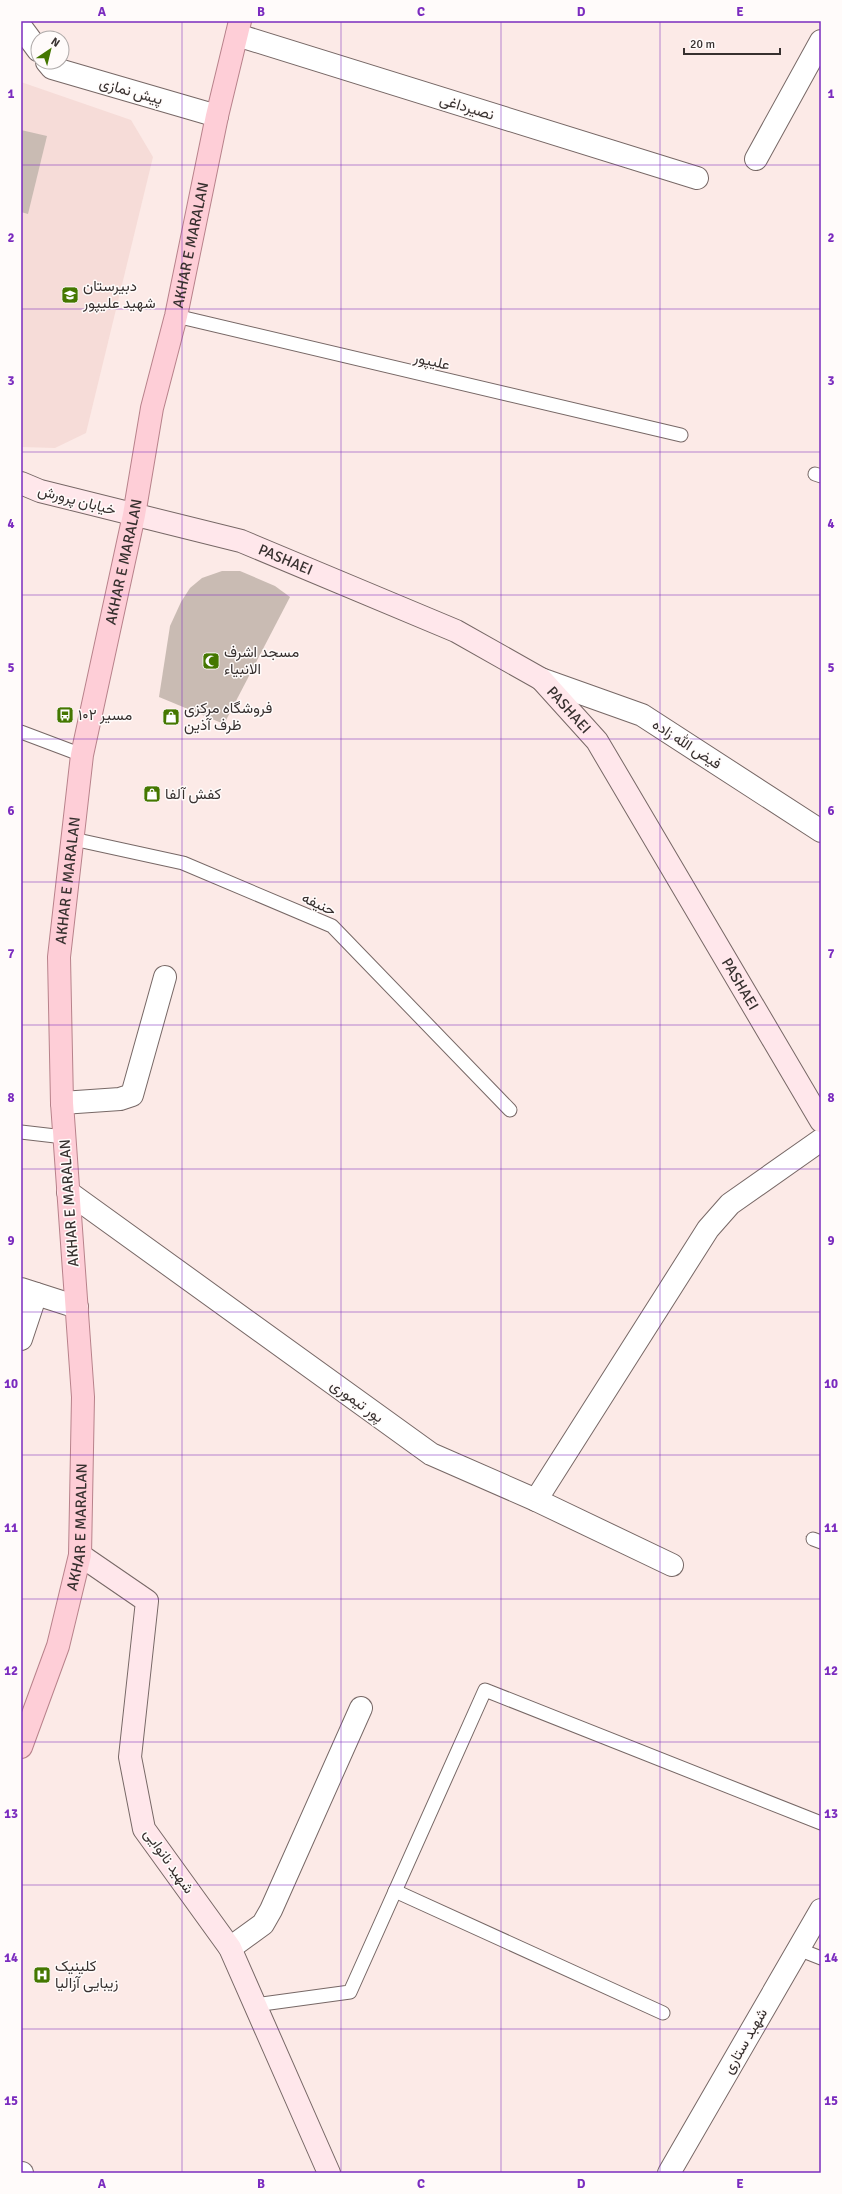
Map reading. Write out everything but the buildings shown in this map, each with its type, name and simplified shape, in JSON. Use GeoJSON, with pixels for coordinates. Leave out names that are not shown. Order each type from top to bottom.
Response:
{"type":"FeatureCollection","features":[{"type":"Feature","properties":{"kind":"main road","name":"AKHAR E MARALAN"},"geometry":{"type":"LineString","coordinates":[[21,1747],[58,1646],[80,1555],[83,1397],[62,1103],[59,957],[82,755],[134,515],[152,408],[176,316],[217,116],[239,28]]}},
{"type":"Feature","properties":{"kind":"main road","name":"خیابان پرورش"},"geometry":{"type":"LineString","coordinates":[[21,483],[40,491],[134,515]]}},
{"type":"Feature","properties":{"kind":"main road","name":"PASHAEI"},"geometry":{"type":"LineString","coordinates":[[134,515],[241,541],[456,630],[542,679],[597,741],[821,1121]]}},
{"type":"Feature","properties":{"kind":"main road","name":"شهید نانوایی"},"geometry":{"type":"LineString","coordinates":[[80,1555],[147,1601],[130,1757],[144,1829],[230,1948],[329,2173]]}},
{"type":"Feature","properties":{"kind":"street"},"geometry":{"type":"LineString","coordinates":[[21,28],[30,40]]}},
{"type":"Feature","properties":{"kind":"street","name":"نصیرداغی"},"geometry":{"type":"LineString","coordinates":[[239,28],[697,178]]}},
{"type":"Feature","properties":{"kind":"street"},"geometry":{"type":"LineString","coordinates":[[756,159],[821,41]]}},
{"type":"Feature","properties":{"kind":"street","name":"پیش نمازی"},"geometry":{"type":"LineString","coordinates":[[59,70],[217,116]]}},
{"type":"Feature","properties":{"kind":"street","name":"فیض الله زاده"},"geometry":{"type":"LineString","coordinates":[[542,679],[642,715],[820,829]]}},
{"type":"Feature","properties":{"kind":"street"},"geometry":{"type":"LineString","coordinates":[[62,1103],[120,1099],[132,1094],[165,977]]}},
{"type":"Feature","properties":{"kind":"street"},"geometry":{"type":"LineString","coordinates":[[536,1500],[708,1229],[730,1204],[821,1140]]}},
{"type":"Feature","properties":{"kind":"street","name":"پور تیموری"},"geometry":{"type":"LineString","coordinates":[[68,1192],[431,1454],[536,1500],[672,1565]]}},
{"type":"Feature","properties":{"kind":"street"},"geometry":{"type":"LineString","coordinates":[[21,1339],[29,1291],[77,1307]]}},
{"type":"Feature","properties":{"kind":"street"},"geometry":{"type":"LineString","coordinates":[[230,1948],[263,1924],[271,1910],[361,1708]]}},
{"type":"Feature","properties":{"kind":"street","name":"شهبد ستاری"},"geometry":{"type":"LineString","coordinates":[[669,2173],[821,1910]]}},
{"type":"Feature","properties":{"kind":"lane","name":"علیپور"},"geometry":{"type":"LineString","coordinates":[[176,316],[681,435]]}},
{"type":"Feature","properties":{"kind":"lane"},"geometry":{"type":"LineString","coordinates":[[21,732],[82,755]]}},
{"type":"Feature","properties":{"kind":"lane","name":"حنیفه"},"geometry":{"type":"LineString","coordinates":[[72,839],[183,863],[332,926],[510,1110]]}},
{"type":"Feature","properties":{"kind":"lane"},"geometry":{"type":"LineString","coordinates":[[21,1132],[64,1137]]}},
{"type":"Feature","properties":{"kind":"lane"},"geometry":{"type":"LineString","coordinates":[[255,2005],[350,1992],[485,1690],[821,1823]]}},
{"type":"Feature","properties":{"kind":"lane"},"geometry":{"type":"LineString","coordinates":[[395,1891],[662,2013]]}},
{"type":"Feature","properties":{"kind":"lane"},"geometry":{"type":"LineString","coordinates":[[798,1949],[821,1958]]}},
{"type":"Feature","properties":{"kind":"shaded area","name":"دبیرستان شهید علیپور"},"geometry":{"type":"Polygon","coordinates":[[[21,82],[131,120],[153,157],[86,433],[55,448],[21,447],[21,82]]]}},
{"type":"Feature","properties":{"kind":"place","name":"دبیرستان شهید علیپور"},"geometry":{"type":"Point","coordinates":[70,295]}},
{"type":"Feature","properties":{"kind":"place","name":"مسجد اشرف الانبیاء"},"geometry":{"type":"Point","coordinates":[211,661]}},
{"type":"Feature","properties":{"kind":"place","name":"مسیر ۱۰۲"},"geometry":{"type":"Point","coordinates":[65,715]}},
{"type":"Feature","properties":{"kind":"place","name":"فروشگاه مرکزی ظرف آذین"},"geometry":{"type":"Point","coordinates":[171,717]}},
{"type":"Feature","properties":{"kind":"place","name":"کفش آلفا"},"geometry":{"type":"Point","coordinates":[152,794]}},
{"type":"Feature","properties":{"kind":"place","name":"کلینیک زیبایی آزالیا"},"geometry":{"type":"Point","coordinates":[42,1975]}}]}
